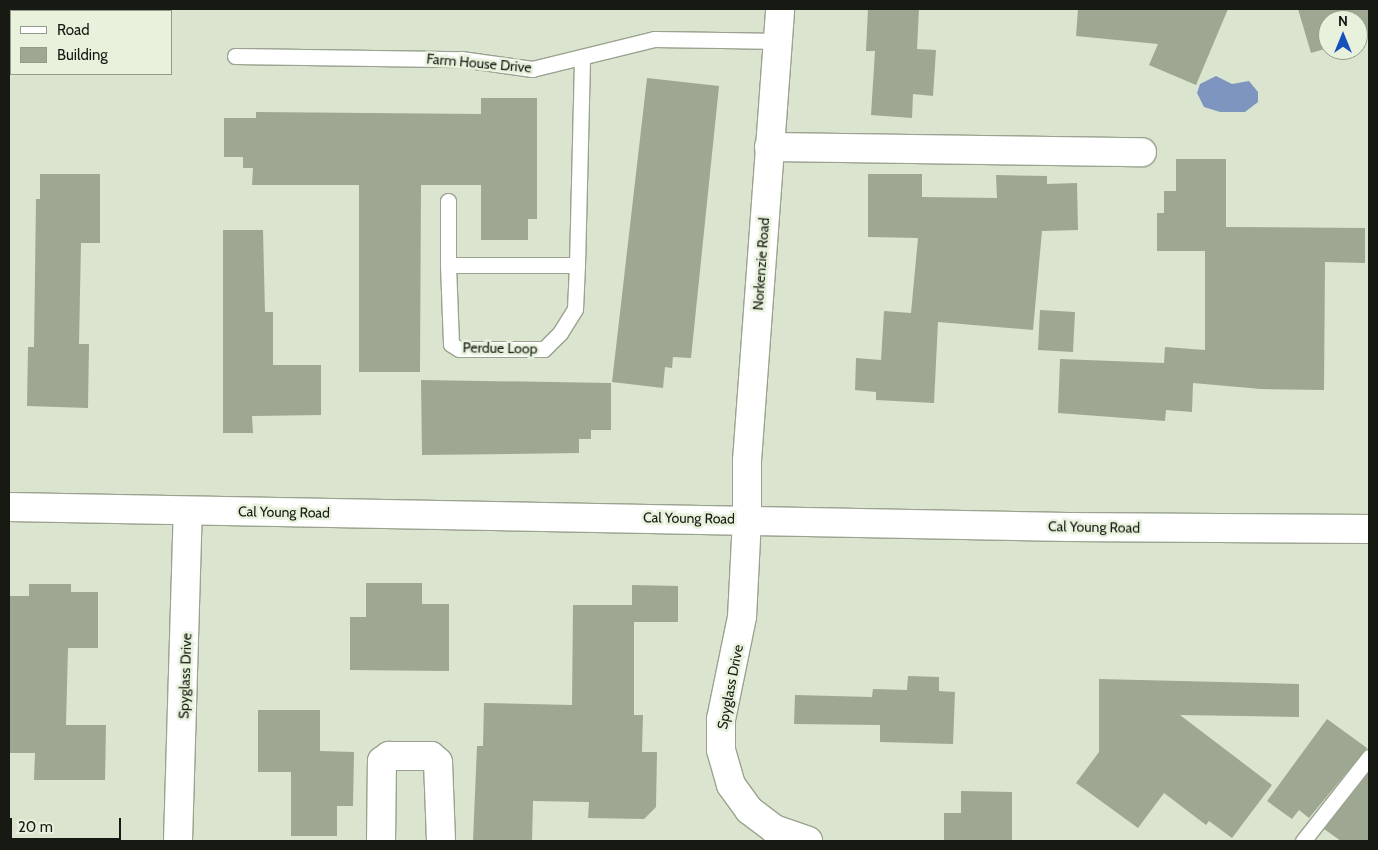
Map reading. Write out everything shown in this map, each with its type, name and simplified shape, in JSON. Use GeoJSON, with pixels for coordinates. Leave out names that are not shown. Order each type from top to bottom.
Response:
{"type":"FeatureCollection","features":[{"type":"Feature","properties":{"kind":"street","name":"Norkenzie Road"},"geometry":{"type":"LineString","coordinates":[[747,519],[747,461],[780,9]]}},
{"type":"Feature","properties":{"kind":"street"},"geometry":{"type":"LineString","coordinates":[[769,147],[1142,152]]}},
{"type":"Feature","properties":{"kind":"street","name":"Cal Young Road"},"geometry":{"type":"LineString","coordinates":[[9,507],[1369,529]]}},
{"type":"Feature","properties":{"kind":"street","name":"Spyglass Drive"},"geometry":{"type":"LineString","coordinates":[[178,841],[188,578],[188,510]]}},
{"type":"Feature","properties":{"kind":"street","name":"Spyglass Drive"},"geometry":{"type":"LineString","coordinates":[[747,519],[742,617],[722,711],[721,750],[731,784],[750,810],[774,830],[808,841]]}},
{"type":"Feature","properties":{"kind":"street"},"geometry":{"type":"LineString","coordinates":[[382,841],[382,761],[389,756],[431,756],[440,767],[440,841]]}},
{"type":"Feature","properties":{"kind":"lane","name":"Farm House Drive"},"geometry":{"type":"LineString","coordinates":[[236,56],[461,59],[522,69],[582,58],[654,39],[778,41]]}},
{"type":"Feature","properties":{"kind":"lane","name":"Perdue Loop"},"geometry":{"type":"LineString","coordinates":[[448,265],[448,339],[451,344],[459,349],[537,349],[549,346],[575,309],[582,58]]}},
{"type":"Feature","properties":{"kind":"lane"},"geometry":{"type":"LineString","coordinates":[[448,202],[448,265],[577,265]]}},
{"type":"Feature","properties":{"kind":"lane"},"geometry":{"type":"LineString","coordinates":[[1303,841],[1369,757]]}},
{"type":"Feature","properties":{"kind":"water"},"geometry":{"type":"Polygon","coordinates":[[[1216,76],[1232,84],[1249,81],[1258,92],[1258,102],[1245,112],[1220,112],[1204,107],[1197,93],[1200,84],[1216,76]]]}},
{"type":"Feature","properties":{"kind":"building"},"geometry":{"type":"Polygon","coordinates":[[[868,9],[919,9],[917,49],[936,50],[933,96],[913,94],[912,118],[871,115],[875,51],[866,51],[868,9]]]}},
{"type":"Feature","properties":{"kind":"building"},"geometry":{"type":"Polygon","coordinates":[[[1078,9],[1228,9],[1196,85],[1149,65],[1158,44],[1076,36],[1078,9]]]}},
{"type":"Feature","properties":{"kind":"building"},"geometry":{"type":"Polygon","coordinates":[[[1298,9],[1369,9],[1368,36],[1368,10],[1318,10],[1318,51],[1311,53],[1298,9]]]}},
{"type":"Feature","properties":{"kind":"building"},"geometry":{"type":"Polygon","coordinates":[[[647,78],[719,86],[691,358],[673,357],[672,368],[665,367],[663,388],[612,382],[647,78]]]}},
{"type":"Feature","properties":{"kind":"building"},"geometry":{"type":"Polygon","coordinates":[[[481,98],[537,98],[537,219],[528,219],[528,240],[481,240],[481,185],[421,185],[420,372],[359,372],[359,185],[252,185],[253,168],[243,168],[243,157],[224,157],[224,118],[256,118],[256,112],[481,114],[481,98]]]}},
{"type":"Feature","properties":{"kind":"building"},"geometry":{"type":"Polygon","coordinates":[[[1176,159],[1226,159],[1226,227],[1365,228],[1365,263],[1325,262],[1324,390],[1261,389],[1193,383],[1192,412],[1166,410],[1165,421],[1058,413],[1060,359],[1164,363],[1165,347],[1205,350],[1205,251],[1157,251],[1157,213],[1164,213],[1164,191],[1176,191],[1176,159]]]}},
{"type":"Feature","properties":{"kind":"building"},"geometry":{"type":"Polygon","coordinates":[[[40,174],[100,174],[100,243],[81,243],[79,344],[89,344],[88,408],[27,406],[28,347],[34,347],[36,199],[40,199],[40,174]]]}},
{"type":"Feature","properties":{"kind":"building"},"geometry":{"type":"Polygon","coordinates":[[[868,174],[922,174],[922,197],[997,198],[996,175],[1047,176],[1047,184],[1077,183],[1078,230],[1042,231],[1033,330],[938,322],[934,403],[876,400],[876,392],[855,390],[856,358],[881,360],[884,311],[911,313],[918,238],[868,237],[868,174]]]}},
{"type":"Feature","properties":{"kind":"building"},"geometry":{"type":"Polygon","coordinates":[[[223,230],[263,230],[265,312],[273,312],[273,365],[321,365],[321,415],[252,416],[253,433],[223,433],[223,230]]]}},
{"type":"Feature","properties":{"kind":"building"},"geometry":{"type":"Polygon","coordinates":[[[1040,310],[1075,312],[1073,352],[1038,350],[1040,310]]]}},
{"type":"Feature","properties":{"kind":"building"},"geometry":{"type":"Polygon","coordinates":[[[421,380],[611,383],[611,430],[591,430],[591,439],[579,439],[579,453],[422,455],[421,380]]]}},
{"type":"Feature","properties":{"kind":"building"},"geometry":{"type":"Polygon","coordinates":[[[366,583],[422,583],[422,604],[449,604],[449,671],[350,670],[350,617],[366,617],[366,583]]]}},
{"type":"Feature","properties":{"kind":"building"},"geometry":{"type":"Polygon","coordinates":[[[29,584],[71,584],[71,592],[98,592],[98,648],[68,648],[66,725],[106,725],[105,780],[34,780],[35,753],[9,753],[9,596],[29,596],[29,584]]]}},
{"type":"Feature","properties":{"kind":"building"},"geometry":{"type":"Polygon","coordinates":[[[632,585],[678,586],[678,622],[634,622],[634,715],[643,715],[642,752],[657,752],[656,807],[644,819],[588,818],[589,802],[533,801],[532,841],[473,841],[477,746],[483,746],[484,703],[572,705],[573,605],[632,605],[632,585]]]}},
{"type":"Feature","properties":{"kind":"building"},"geometry":{"type":"Polygon","coordinates":[[[908,676],[939,677],[939,691],[955,692],[953,744],[880,742],[880,725],[794,724],[795,695],[872,697],[873,689],[907,690],[908,676]]]}},
{"type":"Feature","properties":{"kind":"building"},"geometry":{"type":"Polygon","coordinates":[[[1099,679],[1299,684],[1299,717],[1180,715],[1272,785],[1232,838],[1209,821],[1206,825],[1164,793],[1138,828],[1076,783],[1099,752],[1099,679]]]}},
{"type":"Feature","properties":{"kind":"building"},"geometry":{"type":"Polygon","coordinates":[[[258,710],[320,710],[320,751],[354,752],[353,806],[337,806],[337,836],[291,836],[291,772],[258,772],[258,710]]]}},
{"type":"Feature","properties":{"kind":"building"},"geometry":{"type":"Polygon","coordinates":[[[1327,719],[1367,748],[1309,818],[1299,810],[1292,819],[1267,801],[1327,719]]]}},
{"type":"Feature","properties":{"kind":"building"},"geometry":{"type":"Polygon","coordinates":[[[1369,772],[1369,841],[1341,841],[1324,829],[1369,772]]]}},
{"type":"Feature","properties":{"kind":"building"},"geometry":{"type":"Polygon","coordinates":[[[961,791],[1012,792],[1012,841],[944,841],[944,813],[961,813],[961,791]]]}}]}
